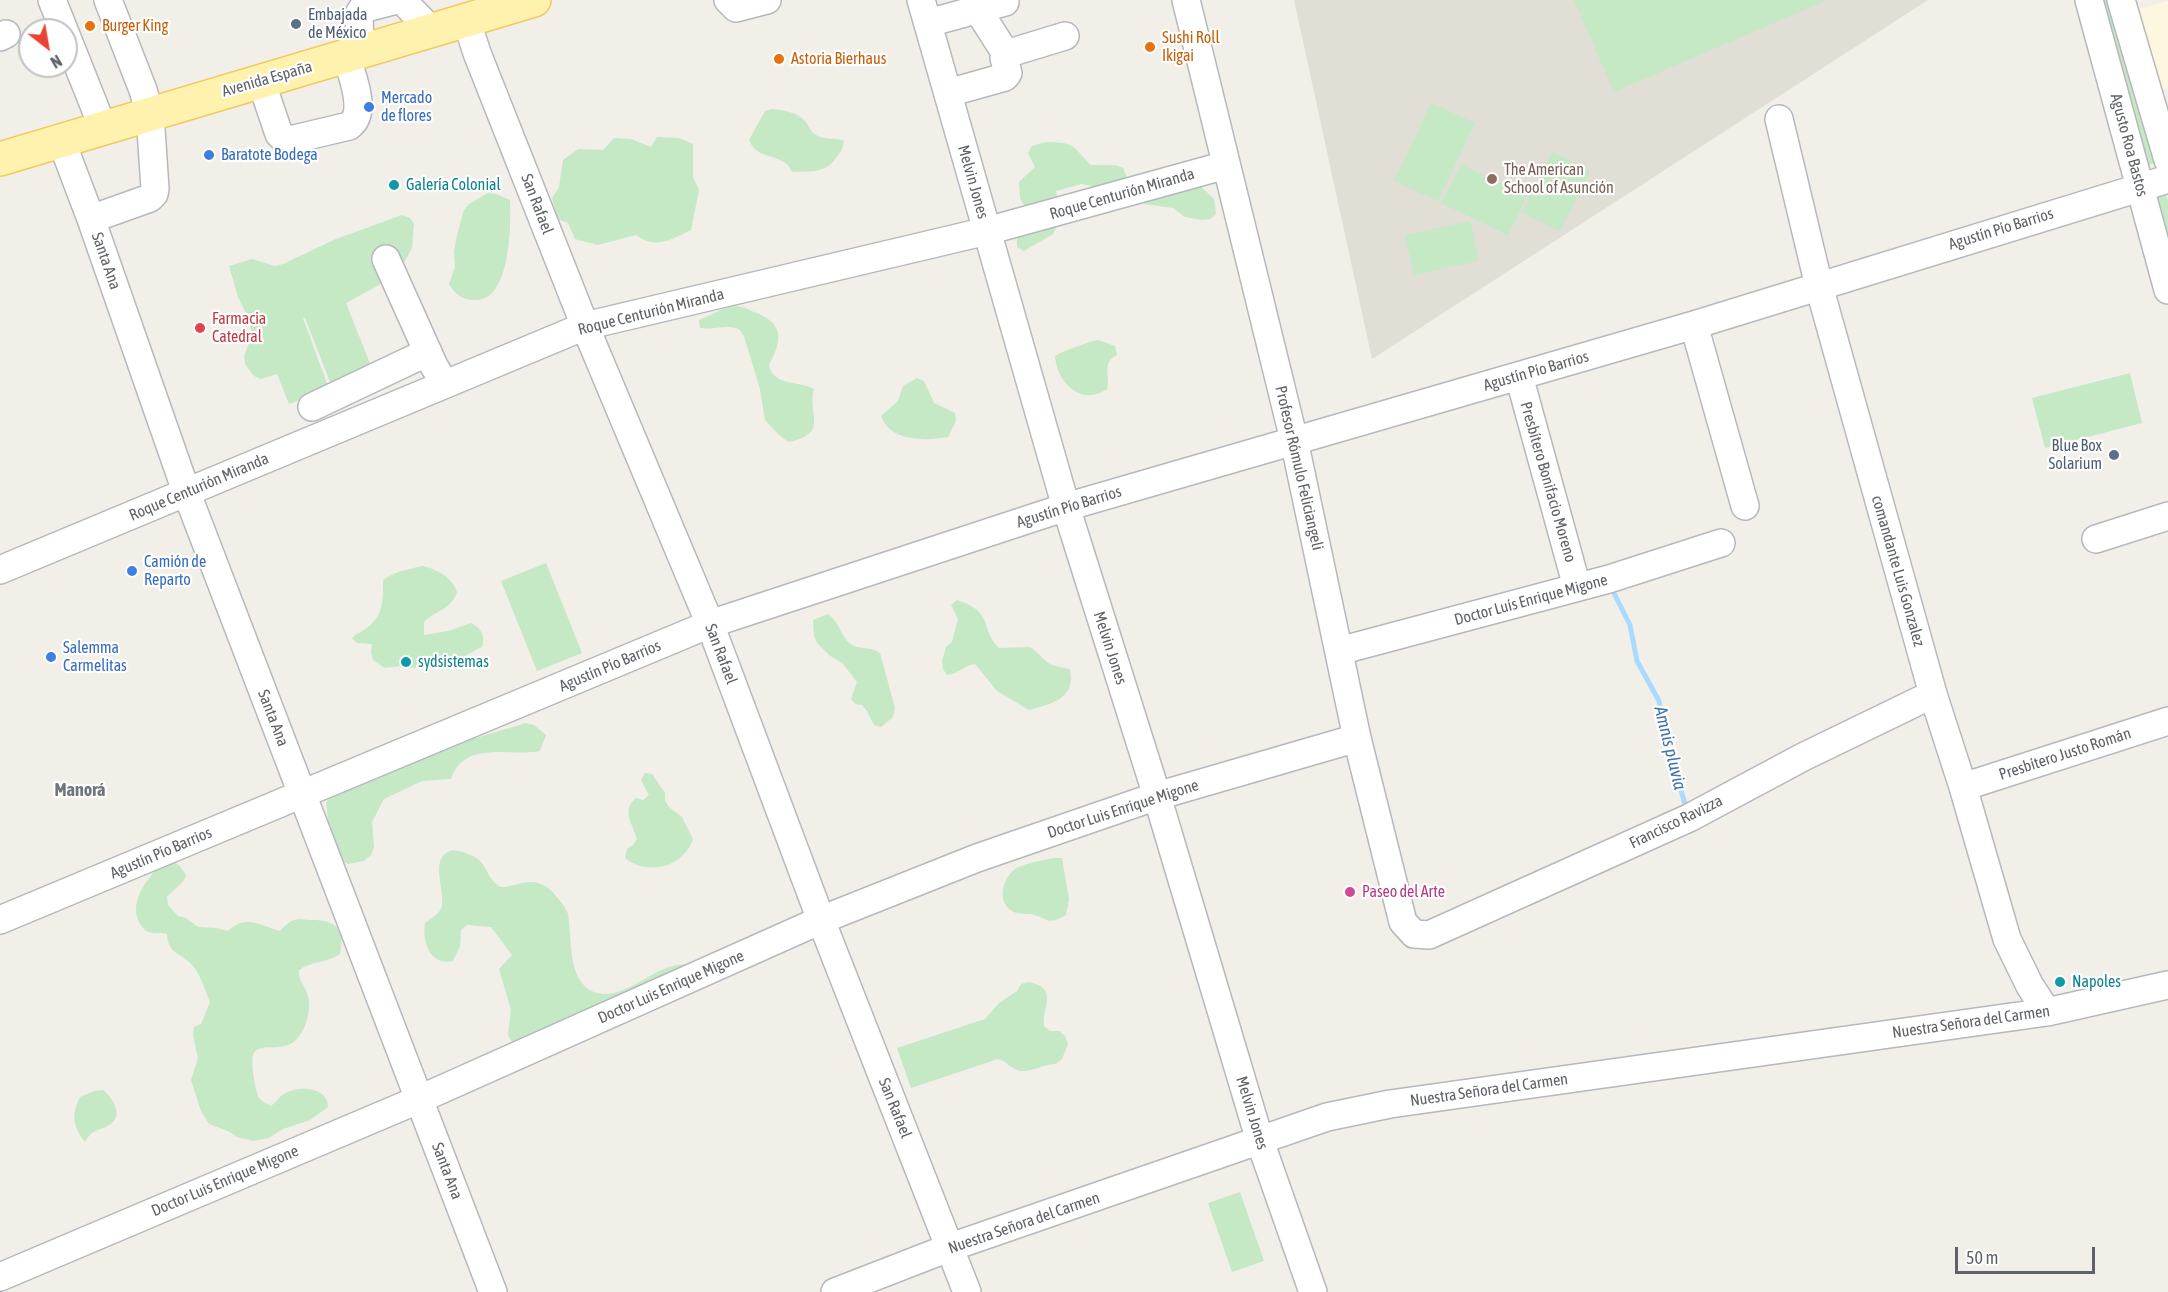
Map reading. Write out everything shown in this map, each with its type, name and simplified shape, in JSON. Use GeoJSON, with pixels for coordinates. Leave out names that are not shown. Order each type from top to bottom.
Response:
{"type":"FeatureCollection","features":[{"type":"Feature","properties":{"kind":"main road","name":"Avenida España"},"geometry":{"type":"LineString","coordinates":[[0,159],[522,2]]}},
{"type":"Feature","properties":{"kind":"street"},"geometry":{"type":"LineString","coordinates":[[52,0],[59,18]]}},
{"type":"Feature","properties":{"kind":"street"},"geometry":{"type":"LineString","coordinates":[[91,219],[150,198],[154,194],[150,114],[108,0]]}},
{"type":"Feature","properties":{"kind":"street"},"geometry":{"type":"LineString","coordinates":[[261,81],[279,134],[284,139],[290,140],[349,126],[356,122],[359,113],[353,54],[359,14],[362,9],[397,0]]}},
{"type":"Feature","properties":{"kind":"street"},"geometry":{"type":"LineString","coordinates":[[402,0],[431,30]]}},
{"type":"Feature","properties":{"kind":"street"},"geometry":{"type":"LineString","coordinates":[[728,0],[736,8],[767,0]]}},
{"type":"Feature","properties":{"kind":"street","name":"Profesor Rómulo Feliciangeli"},"geometry":{"type":"LineString","coordinates":[[1186,0],[1294,440],[1357,738],[1403,921],[1414,934]]}},
{"type":"Feature","properties":{"kind":"street","name":"Agusto Roa Bastos"},"geometry":{"type":"LineString","coordinates":[[2090,0],[2168,290]]}},
{"type":"Feature","properties":{"kind":"street","name":"Agusto Roa Bastos"},"geometry":{"type":"LineString","coordinates":[[2121,0],[2160,108],[2168,160]]}},
{"type":"Feature","properties":{"kind":"street"},"geometry":{"type":"LineString","coordinates":[[925,11],[978,9],[1005,2]]}},
{"type":"Feature","properties":{"kind":"street"},"geometry":{"type":"LineString","coordinates":[[948,93],[1005,77],[1008,73],[1004,58],[1006,54],[978,9]]}},
{"type":"Feature","properties":{"kind":"street","name":"Melvin Jones"},"geometry":{"type":"LineString","coordinates":[[925,11],[1065,507],[1157,796],[1260,1141],[1313,1292]]}},
{"type":"Feature","properties":{"kind":"street","name":"San Rafael"},"geometry":{"type":"LineString","coordinates":[[466,19],[477,53],[585,326],[710,624],[821,920],[967,1292]]}},
{"type":"Feature","properties":{"kind":"street"},"geometry":{"type":"LineString","coordinates":[[1006,54],[1065,36]]}},
{"type":"Feature","properties":{"kind":"street"},"geometry":{"type":"LineString","coordinates":[[78,65],[103,128]]}},
{"type":"Feature","properties":{"kind":"street","name":"comandante Luis Gonzalez"},"geometry":{"type":"LineString","coordinates":[[1779,119],[1819,286],[1933,694],[2012,951],[2030,986],[2047,1012]]}},
{"type":"Feature","properties":{"kind":"street","name":"Santa Ana"},"geometry":{"type":"LineString","coordinates":[[61,140],[186,491],[493,1292]]}},
{"type":"Feature","properties":{"kind":"street","name":"Roque Centurión Miranda"},"geometry":{"type":"LineString","coordinates":[[0,570],[585,326],[987,231],[1226,165]]}},
{"type":"Feature","properties":{"kind":"street","name":"Agustín Pío Barrios"},"geometry":{"type":"LineString","coordinates":[[0,920],[710,624],[1065,507],[1694,325],[2168,179]]}},
{"type":"Feature","properties":{"kind":"street"},"geometry":{"type":"LineString","coordinates":[[386,260],[445,384]]}},
{"type":"Feature","properties":{"kind":"street"},"geometry":{"type":"LineString","coordinates":[[1694,325],[1745,506]]}},
{"type":"Feature","properties":{"kind":"street"},"geometry":{"type":"LineString","coordinates":[[312,407],[428,351]]}},
{"type":"Feature","properties":{"kind":"street","name":"Presbítero Bonifacio Moreno"},"geometry":{"type":"LineString","coordinates":[[1519,376],[1577,587]]}},
{"type":"Feature","properties":{"kind":"street"},"geometry":{"type":"LineString","coordinates":[[2096,539],[2168,516]]}},
{"type":"Feature","properties":{"kind":"street","name":"Doctor Luís Enrique Migone"},"geometry":{"type":"LineString","coordinates":[[1339,651],[1619,576],[1722,543]]}},
{"type":"Feature","properties":{"kind":"street","name":"Francisco Ravizza"},"geometry":{"type":"LineString","coordinates":[[1414,934],[1429,935],[1689,818],[1845,736],[1933,694]]}},
{"type":"Feature","properties":{"kind":"street","name":"Presbítero Justo Román"},"geometry":{"type":"LineString","coordinates":[[1963,788],[2168,722]]}},
{"type":"Feature","properties":{"kind":"street","name":"Doctor Luis Enrique Migone"},"geometry":{"type":"LineString","coordinates":[[0,1277],[420,1099],[821,920],[977,858],[1157,796],[1357,738]]}},
{"type":"Feature","properties":{"kind":"street","name":"Nuestra Señora del Carmen"},"geometry":{"type":"LineString","coordinates":[[835,1292],[951,1247],[1327,1117],[1390,1104],[2047,1012],[2168,985]]}},
{"type":"Feature","properties":{"kind":"shaded area","name":"The American School of Asunción"},"geometry":{"type":"Polygon","coordinates":[[[1294,0],[1928,0],[1372,359],[1294,0]]]}},
{"type":"Feature","properties":{"kind":"shaded area"},"geometry":{"type":"Polygon","coordinates":[[[2168,1],[2168,88],[2158,91],[2135,10],[2168,1]]]}},
{"type":"Feature","properties":{"kind":"green space"},"geometry":{"type":"Polygon","coordinates":[[[1574,0],[1827,0],[1614,92],[1574,0]]]}},
{"type":"Feature","properties":{"kind":"green space"},"geometry":{"type":"Polygon","coordinates":[[[2096,0],[2113,0],[2156,160],[2155,163],[2146,166],[2096,0]]]}},
{"type":"Feature","properties":{"kind":"green space"},"geometry":{"type":"Polygon","coordinates":[[[1431,103],[1475,123],[1438,201],[1394,181],[1431,103]]]}},
{"type":"Feature","properties":{"kind":"green space"},"geometry":{"type":"Polygon","coordinates":[[[772,109],[801,117],[812,132],[819,137],[844,141],[839,154],[832,163],[822,169],[792,172],[783,162],[764,155],[753,147],[749,140],[765,111],[772,109]]]}},
{"type":"Feature","properties":{"kind":"green space"},"geometry":{"type":"Polygon","coordinates":[[[657,137],[679,138],[693,144],[693,177],[699,190],[691,230],[664,242],[650,242],[636,235],[598,245],[575,239],[568,223],[557,219],[552,198],[559,187],[563,160],[578,149],[603,150],[614,138],[631,139],[651,147],[657,137]]]}},
{"type":"Feature","properties":{"kind":"green space"},"geometry":{"type":"Polygon","coordinates":[[[1047,142],[1064,143],[1073,147],[1091,165],[1115,165],[1123,168],[1126,182],[1097,187],[1081,184],[1056,191],[1061,219],[1053,234],[1024,251],[1017,247],[1017,227],[1024,205],[1020,198],[1019,182],[1035,167],[1028,153],[1032,146],[1047,142]]]}},
{"type":"Feature","properties":{"kind":"green space"},"geometry":{"type":"Polygon","coordinates":[[[1553,152],[1590,171],[1560,231],[1522,212],[1553,152]]]}},
{"type":"Feature","properties":{"kind":"green space"},"geometry":{"type":"Polygon","coordinates":[[[1461,164],[1527,196],[1508,235],[1441,203],[1461,164]]]}},
{"type":"Feature","properties":{"kind":"green space"},"geometry":{"type":"Polygon","coordinates":[[[1198,184],[1214,199],[1216,214],[1210,219],[1185,217],[1173,208],[1144,204],[1140,197],[1198,184]]]}},
{"type":"Feature","properties":{"kind":"green space"},"geometry":{"type":"Polygon","coordinates":[[[488,193],[510,200],[509,242],[502,275],[496,288],[487,297],[470,300],[459,296],[449,284],[455,267],[454,252],[464,210],[469,204],[488,193]]]}},
{"type":"Feature","properties":{"kind":"green space"},"geometry":{"type":"Polygon","coordinates":[[[2161,193],[2165,194],[2168,200],[2168,262],[2152,199],[2161,193]]]}},
{"type":"Feature","properties":{"kind":"green space"},"geometry":{"type":"Polygon","coordinates":[[[402,215],[410,218],[414,224],[412,248],[404,263],[379,285],[346,303],[373,371],[332,387],[305,318],[303,318],[329,389],[289,404],[277,374],[261,379],[254,376],[245,364],[244,356],[252,335],[249,319],[238,297],[229,266],[252,259],[275,266],[283,264],[336,239],[402,215]]]}},
{"type":"Feature","properties":{"kind":"green space"},"geometry":{"type":"Polygon","coordinates":[[[1470,221],[1479,261],[1414,275],[1405,235],[1470,221]]]}},
{"type":"Feature","properties":{"kind":"green space"},"geometry":{"type":"Polygon","coordinates":[[[736,306],[767,318],[777,329],[778,342],[769,365],[776,377],[814,389],[813,428],[802,438],[789,442],[765,420],[760,389],[744,336],[739,329],[700,328],[699,320],[728,307],[736,306]]]}},
{"type":"Feature","properties":{"kind":"green space"},"geometry":{"type":"Polygon","coordinates":[[[1098,340],[1115,346],[1117,355],[1109,361],[1107,389],[1098,394],[1080,394],[1072,389],[1060,375],[1055,356],[1098,340]]]}},
{"type":"Feature","properties":{"kind":"green space"},"geometry":{"type":"Polygon","coordinates":[[[2130,373],[2142,423],[2045,448],[2032,398],[2130,373]]]}},
{"type":"Feature","properties":{"kind":"green space"},"geometry":{"type":"Polygon","coordinates":[[[917,378],[924,381],[934,403],[955,413],[956,421],[948,437],[920,439],[900,435],[886,425],[881,416],[898,401],[903,386],[917,378]]]}},
{"type":"Feature","properties":{"kind":"green space"},"geometry":{"type":"Polygon","coordinates":[[[546,563],[582,653],[537,671],[501,581],[546,563]]]}},
{"type":"Feature","properties":{"kind":"green space"},"geometry":{"type":"Polygon","coordinates":[[[423,566],[444,575],[452,582],[457,592],[448,606],[424,622],[424,635],[448,631],[471,623],[482,633],[482,647],[456,660],[440,659],[416,668],[401,666],[385,668],[373,660],[372,644],[357,643],[352,638],[377,618],[382,600],[383,580],[397,572],[423,566]]]}},
{"type":"Feature","properties":{"kind":"green space"},"geometry":{"type":"Polygon","coordinates":[[[957,600],[969,605],[982,615],[989,634],[999,648],[1030,647],[1050,664],[1070,670],[1071,680],[1065,694],[1060,699],[1029,710],[997,691],[975,664],[947,675],[942,661],[946,647],[952,642],[958,619],[951,605],[957,600]]]}},
{"type":"Feature","properties":{"kind":"green space"},"geometry":{"type":"Polygon","coordinates":[[[828,614],[836,622],[845,639],[852,645],[880,653],[895,708],[893,717],[881,727],[874,725],[862,705],[855,704],[851,699],[857,682],[843,664],[817,643],[813,620],[828,614]]]}},
{"type":"Feature","properties":{"kind":"green space"},"geometry":{"type":"Polygon","coordinates":[[[526,723],[534,725],[546,735],[540,751],[477,754],[466,759],[457,767],[451,779],[422,781],[384,799],[372,822],[374,847],[371,855],[364,861],[348,864],[341,860],[331,842],[326,803],[342,787],[469,735],[476,738],[526,723]]]}},
{"type":"Feature","properties":{"kind":"green space"},"geometry":{"type":"Polygon","coordinates":[[[645,773],[652,774],[665,793],[665,801],[682,817],[693,839],[688,849],[673,863],[654,868],[634,864],[625,858],[627,849],[637,839],[629,817],[629,807],[636,798],[643,800],[649,795],[641,780],[645,773]]]}},
{"type":"Feature","properties":{"kind":"green space"},"geometry":{"type":"Polygon","coordinates":[[[453,850],[477,859],[483,864],[493,881],[501,887],[533,882],[551,890],[568,914],[572,958],[579,979],[585,987],[594,992],[606,994],[619,991],[669,967],[681,964],[693,966],[518,1046],[508,1035],[511,1010],[499,969],[512,955],[491,927],[467,925],[461,930],[460,946],[453,961],[438,960],[426,945],[425,923],[437,914],[442,906],[439,866],[445,853],[453,850]]]}},
{"type":"Feature","properties":{"kind":"green space"},"geometry":{"type":"Polygon","coordinates":[[[1062,858],[1069,899],[1066,915],[1051,921],[1031,914],[1017,913],[1007,907],[1003,891],[1010,874],[1033,862],[1062,858]]]}},
{"type":"Feature","properties":{"kind":"green space"},"geometry":{"type":"Polygon","coordinates":[[[165,861],[180,866],[186,875],[167,897],[168,905],[178,916],[186,918],[198,927],[228,931],[241,923],[253,922],[280,931],[287,924],[300,919],[325,921],[331,923],[339,931],[340,954],[299,970],[309,1003],[306,1023],[300,1035],[286,1046],[259,1049],[254,1053],[252,1061],[259,1098],[271,1106],[281,1096],[294,1090],[309,1089],[322,1094],[327,1100],[328,1107],[310,1120],[283,1129],[269,1138],[253,1141],[237,1137],[209,1124],[201,1111],[191,1080],[198,1058],[193,1035],[194,1027],[201,1024],[210,1002],[196,970],[173,950],[167,934],[150,933],[143,928],[136,914],[136,905],[142,888],[165,861]]]}},
{"type":"Feature","properties":{"kind":"green space"},"geometry":{"type":"Polygon","coordinates":[[[1029,982],[1038,985],[1046,993],[1044,1026],[1050,1031],[1059,1031],[1065,1036],[1068,1044],[1062,1059],[1056,1064],[1021,1071],[998,1059],[911,1088],[897,1048],[985,1019],[999,1003],[1017,991],[1021,984],[1029,982]]]}},
{"type":"Feature","properties":{"kind":"green space"},"geometry":{"type":"Polygon","coordinates":[[[103,1090],[115,1105],[115,1119],[108,1126],[91,1134],[85,1142],[76,1126],[74,1115],[77,1103],[80,1097],[103,1090]]]}},
{"type":"Feature","properties":{"kind":"green space"},"geometry":{"type":"Polygon","coordinates":[[[1240,1192],[1264,1261],[1232,1272],[1208,1203],[1240,1192]]]}},
{"type":"Feature","properties":{"kind":"waterway","name":"Amnis pluvia"},"geometry":{"type":"LineString","coordinates":[[1611,587],[1630,625],[1637,661],[1659,701],[1667,748],[1687,811]]}},
{"type":"Feature","properties":{"kind":"place","name":"Embajada de México"},"geometry":{"type":"Point","coordinates":[296,24]}},
{"type":"Feature","properties":{"kind":"place","name":"Burger King"},"geometry":{"type":"Point","coordinates":[90,26]}},
{"type":"Feature","properties":{"kind":"place","name":"Sushi Roll Ikigai"},"geometry":{"type":"Point","coordinates":[1150,47]}},
{"type":"Feature","properties":{"kind":"place","name":"Astoria Bierhaus"},"geometry":{"type":"Point","coordinates":[779,59]}},
{"type":"Feature","properties":{"kind":"place","name":"Mercado de flores"},"geometry":{"type":"Point","coordinates":[369,107]}},
{"type":"Feature","properties":{"kind":"place","name":"Baratote Bodega"},"geometry":{"type":"Point","coordinates":[209,155]}},
{"type":"Feature","properties":{"kind":"place","name":"The American School of Asunción"},"geometry":{"type":"Point","coordinates":[1492,179]}},
{"type":"Feature","properties":{"kind":"place","name":"Galería Colonial"},"geometry":{"type":"Point","coordinates":[394,185]}},
{"type":"Feature","properties":{"kind":"place","name":"Farmacia Catedral"},"geometry":{"type":"Point","coordinates":[200,328]}},
{"type":"Feature","properties":{"kind":"place","name":"Blue Box Solarium"},"geometry":{"type":"Point","coordinates":[2114,455]}},
{"type":"Feature","properties":{"kind":"place","name":"Camión de Reparto"},"geometry":{"type":"Point","coordinates":[132,571]}},
{"type":"Feature","properties":{"kind":"place","name":"Salemma Carmelitas"},"geometry":{"type":"Point","coordinates":[51,657]}},
{"type":"Feature","properties":{"kind":"place","name":"sydsistemas"},"geometry":{"type":"Point","coordinates":[406,662]}},
{"type":"Feature","properties":{"kind":"place","name":"Paseo del Arte"},"geometry":{"type":"Point","coordinates":[1350,892]}},
{"type":"Feature","properties":{"kind":"place","name":"Napoles"},"geometry":{"type":"Point","coordinates":[2060,982]}},
{"type":"Feature","properties":{"kind":"district","name":"Manorá"},"geometry":{"type":"Point","coordinates":[80,790]}}]}
